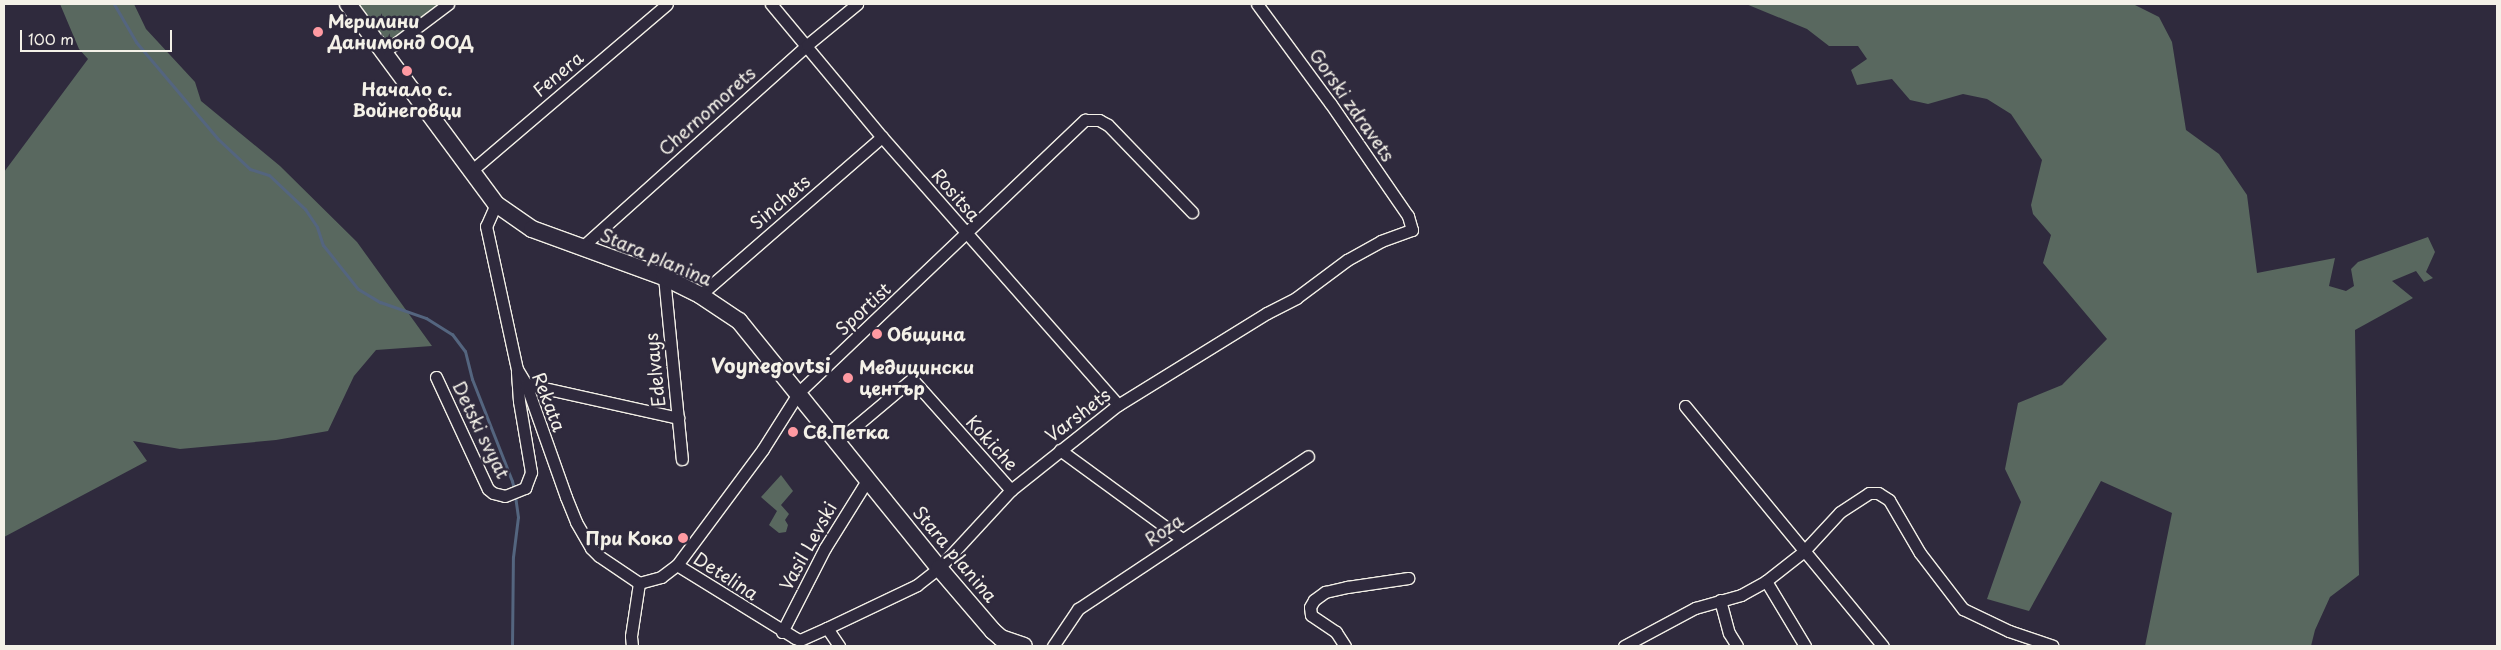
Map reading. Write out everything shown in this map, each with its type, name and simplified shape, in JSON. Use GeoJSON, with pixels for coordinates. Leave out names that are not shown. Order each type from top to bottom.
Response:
{"type":"FeatureCollection","features":[{"type":"Feature","properties":{"kind":"street","name":"Stara planina"},"geometry":{"type":"LineString","coordinates":[[348,4],[496,204],[532,229],[664,278],[700,295],[739,321],[799,392],[939,568],[993,631],[1001,638],[1024,646]]}},
{"type":"Feature","properties":{"kind":"street"},"geometry":{"type":"LineString","coordinates":[[384,52],[448,4]]}},
{"type":"Feature","properties":{"kind":"street","name":"Fenera"},"geometry":{"type":"LineString","coordinates":[[471,170],[667,4]]}},
{"type":"Feature","properties":{"kind":"street","name":"Rositsa"},"geometry":{"type":"LineString","coordinates":[[771,4],[882,137],[1118,405]]}},
{"type":"Feature","properties":{"kind":"street","name":"Chernomorets"},"geometry":{"type":"LineString","coordinates":[[582,247],[807,45],[856,4]]}},
{"type":"Feature","properties":{"kind":"street","name":"Gorski zdravets"},"geometry":{"type":"LineString","coordinates":[[1257,4],[1330,103],[1408,216],[1412,230]]}},
{"type":"Feature","properties":{"kind":"street","name":"Sportist"},"geometry":{"type":"LineString","coordinates":[[639,583],[661,577],[677,565],[763,449],[799,392],[967,235],[1085,120],[1095,119],[1108,125],[1192,212]]}},
{"type":"Feature","properties":{"kind":"street","name":"Sinchets"},"geometry":{"type":"LineString","coordinates":[[700,295],[882,137]]}},
{"type":"Feature","properties":{"kind":"street","name":"Rekata"},"geometry":{"type":"LineString","coordinates":[[496,204],[486,226],[517,369],[526,384],[576,522],[599,556],[639,583]]}},
{"type":"Feature","properties":{"kind":"street","name":"Varshets"},"geometry":{"type":"LineString","coordinates":[[782,632],[800,640],[908,591],[939,568],[1011,490],[1118,405],[1267,313],[1296,298],[1347,260],[1381,241],[1412,230]]}},
{"type":"Feature","properties":{"kind":"street","name":"Edelvays"},"geometry":{"type":"LineString","coordinates":[[664,278],[682,459]]}},
{"type":"Feature","properties":{"kind":"street","name":"Detski svyat"},"geometry":{"type":"LineString","coordinates":[[436,377],[488,489],[493,493],[505,496],[518,493],[524,488],[531,472],[519,401],[517,369]]}},
{"type":"Feature","properties":{"kind":"street","name":"Kokiche"},"geometry":{"type":"LineString","coordinates":[[838,441],[912,379],[1011,490]]}},
{"type":"Feature","properties":{"kind":"street"},"geometry":{"type":"LineString","coordinates":[[526,384],[678,418]]}},
{"type":"Feature","properties":{"kind":"street"},"geometry":{"type":"LineString","coordinates":[[1685,406],[1752,485],[1803,552],[1883,646]]}},
{"type":"Feature","properties":{"kind":"street"},"geometry":{"type":"LineString","coordinates":[[1060,450],[1182,539]]}},
{"type":"Feature","properties":{"kind":"street","name":"Roza"},"geometry":{"type":"LineString","coordinates":[[1053,646],[1078,609],[1308,456]]}},
{"type":"Feature","properties":{"kind":"street","name":"Vasil Levski"},"geometry":{"type":"LineString","coordinates":[[782,632],[825,548],[868,479]]}},
{"type":"Feature","properties":{"kind":"street"},"geometry":{"type":"LineString","coordinates":[[1624,646],[1695,608],[1741,595],[1766,581],[1803,552],[1840,512],[1869,493],[1878,493],[1890,500],[1920,553],[1963,609],[2008,631],[2053,646]]}},
{"type":"Feature","properties":{"kind":"street","name":"Detelina"},"geometry":{"type":"LineString","coordinates":[[677,565],[782,632]]}},
{"type":"Feature","properties":{"kind":"street"},"geometry":{"type":"LineString","coordinates":[[1345,646],[1336,632],[1311,614],[1310,607],[1314,600],[1325,592],[1346,587],[1408,578]]}},
{"type":"Feature","properties":{"kind":"street"},"geometry":{"type":"LineString","coordinates":[[1766,581],[1806,646]]}},
{"type":"Feature","properties":{"kind":"street"},"geometry":{"type":"LineString","coordinates":[[632,646],[631,636],[639,583]]}},
{"type":"Feature","properties":{"kind":"street"},"geometry":{"type":"LineString","coordinates":[[1720,600],[1729,633],[1737,646]]}},
{"type":"Feature","properties":{"kind":"street"},"geometry":{"type":"LineString","coordinates":[[826,628],[839,646]]}},
{"type":"Feature","properties":{"kind":"green space"},"geometry":{"type":"Polygon","coordinates":[[[60,4],[134,4],[146,29],[195,82],[201,101],[280,166],[357,242],[432,346],[376,350],[354,376],[328,431],[276,440],[180,449],[133,441],[147,461],[4,537],[4,172],[88,59],[79,49],[60,4]]]}},
{"type":"Feature","properties":{"kind":"green space"},"geometry":{"type":"Polygon","coordinates":[[[359,4],[441,4],[388,43],[359,4]]]}},
{"type":"Feature","properties":{"kind":"green space"},"geometry":{"type":"Polygon","coordinates":[[[1746,4],[2133,4],[2159,17],[2172,42],[2186,130],[2219,154],[2247,195],[2257,273],[2335,258],[2329,286],[2346,291],[2354,286],[2351,269],[2358,262],[2428,237],[2435,252],[2426,272],[2433,278],[2424,282],[2416,271],[2392,281],[2413,298],[2355,330],[2359,575],[2330,597],[2315,630],[2311,646],[2145,646],[2172,513],[2101,481],[2029,611],[1987,599],[2021,502],[2005,469],[2018,403],[2062,385],[2107,339],[2043,263],[2051,235],[2033,214],[2031,205],[2042,160],[2011,114],[1987,99],[1963,94],[1928,104],[1910,100],[1892,79],[1857,85],[1851,70],[1867,59],[1858,46],[1829,46],[1807,29],[1746,4]]]}},
{"type":"Feature","properties":{"kind":"green space"},"geometry":{"type":"Polygon","coordinates":[[[781,475],[793,491],[781,505],[789,514],[785,520],[788,525],[786,532],[779,533],[769,525],[777,511],[761,497],[781,475]]]}},
{"type":"Feature","properties":{"kind":"waterway"},"geometry":{"type":"LineString","coordinates":[[114,4],[136,42],[218,139],[250,169],[269,175],[305,209],[317,227],[323,245],[358,289],[380,302],[426,318],[452,334],[465,351],[472,379],[514,489]]}},
{"type":"Feature","properties":{"kind":"waterway"},"geometry":{"type":"LineString","coordinates":[[512,646],[513,557],[518,517],[515,495]]}},
{"type":"Feature","properties":{"kind":"place","name":"Мерилини Данимонд ООД"},"geometry":{"type":"Point","coordinates":[318,32]}},
{"type":"Feature","properties":{"kind":"place","name":"Начало с. Войнеговци"},"geometry":{"type":"Point","coordinates":[407,71]}},
{"type":"Feature","properties":{"kind":"place","name":"Община"},"geometry":{"type":"Point","coordinates":[877,334]}},
{"type":"Feature","properties":{"kind":"place","name":"Медицински център"},"geometry":{"type":"Point","coordinates":[848,378]}},
{"type":"Feature","properties":{"kind":"place","name":"Св.Петка"},"geometry":{"type":"Point","coordinates":[793,432]}},
{"type":"Feature","properties":{"kind":"place","name":"При Коко"},"geometry":{"type":"Point","coordinates":[683,538]}},
{"type":"Feature","properties":{"kind":"district","name":"Voynegovtsi"},"geometry":{"type":"Point","coordinates":[771,365]}}]}
